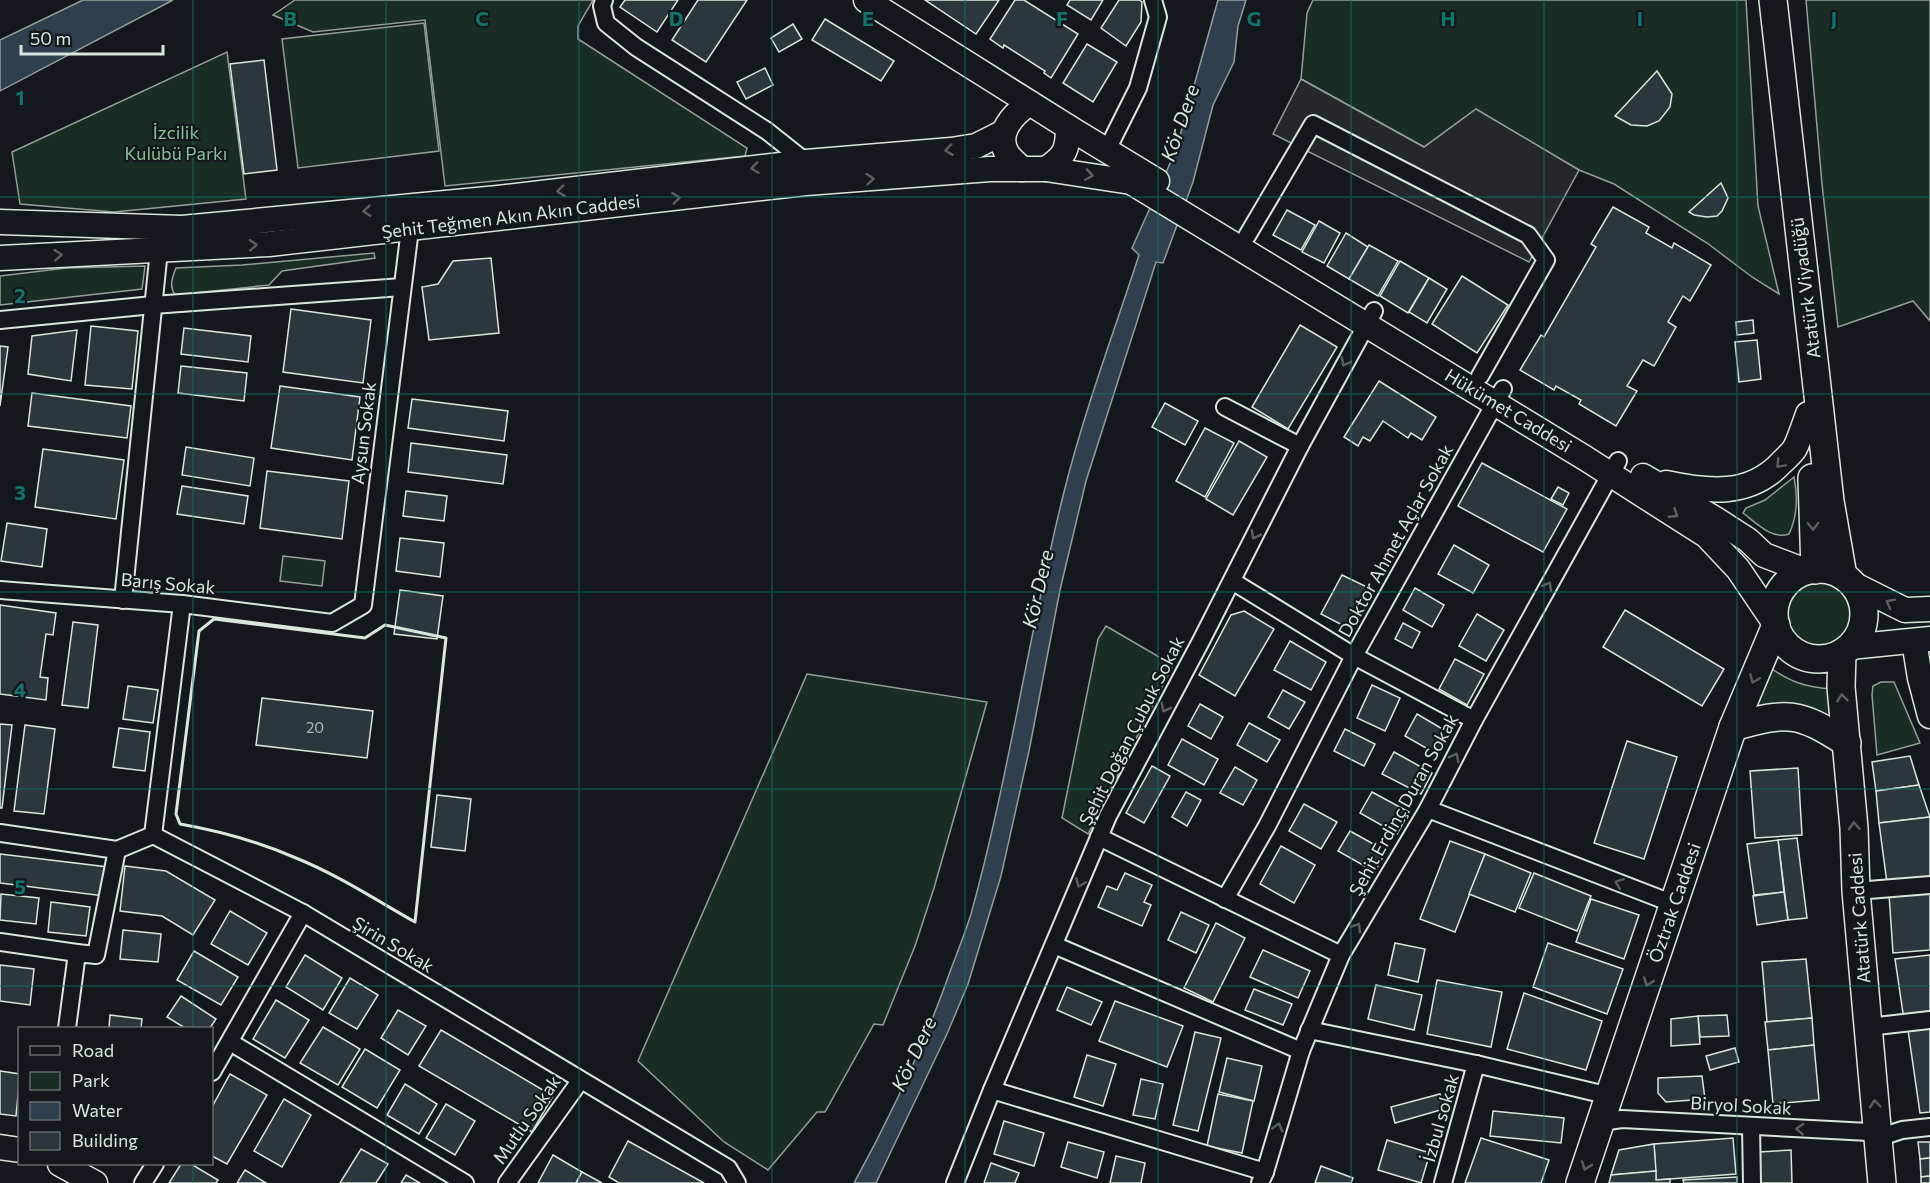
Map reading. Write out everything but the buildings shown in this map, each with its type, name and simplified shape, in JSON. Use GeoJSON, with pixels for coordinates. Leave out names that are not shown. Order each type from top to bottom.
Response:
{"type":"FeatureCollection","features":[{"type":"Feature","properties":{"kind":"main road"},"geometry":{"type":"LineString","coordinates":[[866,0],[1107,150],[1134,176],[1215,225]]}},
{"type":"Feature","properties":{"kind":"main road","name":"Atatürk Viyadüğü"},"geometry":{"type":"LineString","coordinates":[[1757,0],[1804,341],[1808,414],[1810,570]]}},
{"type":"Feature","properties":{"kind":"main road","name":"Atatürk Viyadüğü"},"geometry":{"type":"LineString","coordinates":[[1773,0],[1833,526],[1848,580]]}},
{"type":"Feature","properties":{"kind":"main road"},"geometry":{"type":"LineString","coordinates":[[994,81],[1003,96],[1007,154],[1022,169],[1134,176]]}},
{"type":"Feature","properties":{"kind":"main road"},"geometry":{"type":"LineString","coordinates":[[1006,128],[1015,112],[1030,103]]}},
{"type":"Feature","properties":{"kind":"main road"},"geometry":{"type":"LineString","coordinates":[[1046,170],[1064,153],[1069,143],[1068,127]]}},
{"type":"Feature","properties":{"kind":"main road","name":"Şehit Teğmen Akın Akın Caddesi"},"geometry":{"type":"LineString","coordinates":[[0,222],[182,228],[498,198],[806,162],[951,150],[976,146],[1006,128]]}},
{"type":"Feature","properties":{"kind":"main road","name":"Şehit Teğmen Akın Akın Caddesi"},"geometry":{"type":"LineString","coordinates":[[0,258],[269,244],[806,183],[990,169],[1022,169]]}},
{"type":"Feature","properties":{"kind":"main road","name":"Hükümet Caddesi"},"geometry":{"type":"LineString","coordinates":[[1215,225],[1247,236],[1370,318],[1450,376],[1496,397],[1614,467],[1707,536],[1738,569],[1776,624]]}},
{"type":"Feature","properties":{"kind":"main road","name":"Hükümet Caddesi"},"geometry":{"type":"LineString","coordinates":[[1215,225],[1370,318],[1480,376],[1496,397]]}},
{"type":"Feature","properties":{"kind":"main road"},"geometry":{"type":"LineString","coordinates":[[1450,376],[1474,383],[1480,376]]}},
{"type":"Feature","properties":{"kind":"main road"},"geometry":{"type":"LineString","coordinates":[[1648,479],[1700,490],[1740,488],[1758,482],[1774,471],[1794,449],[1808,414]]}},
{"type":"Feature","properties":{"kind":"main road","name":"Hükümet Caddesi"},"geometry":{"type":"LineString","coordinates":[[1614,467],[1648,479],[1748,540],[1764,555],[1810,570]]}},
{"type":"Feature","properties":{"kind":"main road"},"geometry":{"type":"LineString","coordinates":[[1930,609],[1905,610],[1832,571],[1810,570],[1791,579],[1780,592],[1775,608],[1776,624],[1781,637],[1790,648],[1802,655],[1815,658],[1829,658],[1846,650],[1922,640],[1920,678],[1930,716]]}},
{"type":"Feature","properties":{"kind":"main road"},"geometry":{"type":"LineString","coordinates":[[1846,650],[1860,634],[1864,622],[1864,608],[1860,596],[1848,580]]}},
{"type":"Feature","properties":{"kind":"main road","name":"Öztrak Caddesi"},"geometry":{"type":"LineString","coordinates":[[1580,1183],[1733,727],[1776,624]]}},
{"type":"Feature","properties":{"kind":"main road","name":"Atatürk Caddesi"},"geometry":{"type":"LineString","coordinates":[[1846,650],[1841,687],[1854,828],[1856,891],[1882,1183]]}},
{"type":"Feature","properties":{"kind":"main road"},"geometry":{"type":"LineString","coordinates":[[1733,727],[1766,718],[1793,717],[1814,723],[1847,743]]}},
{"type":"Feature","properties":{"kind":"main road"},"geometry":{"type":"LineString","coordinates":[[0,1147],[18,1150]]}},
{"type":"Feature","properties":{"kind":"main road"},"geometry":{"type":"LineString","coordinates":[[62,1165],[95,1183]]}},
{"type":"Feature","properties":{"kind":"street"},"geometry":{"type":"LineString","coordinates":[[604,0],[602,6],[606,22],[636,47],[767,131],[806,162]]}},
{"type":"Feature","properties":{"kind":"street"},"geometry":{"type":"LineString","coordinates":[[1107,150],[1138,88],[1158,17],[1153,0]]}},
{"type":"Feature","properties":{"kind":"street"},"geometry":{"type":"LineString","coordinates":[[1247,236],[1313,124],[1528,235],[1546,260],[1480,376]]}},
{"type":"Feature","properties":{"kind":"street","name":"Aysun Sokak"},"geometry":{"type":"LineString","coordinates":[[332,623],[363,604],[410,229]]}},
{"type":"Feature","properties":{"kind":"street"},"geometry":{"type":"LineString","coordinates":[[123,600],[159,250]]}},
{"type":"Feature","properties":{"kind":"street"},"geometry":{"type":"LineString","coordinates":[[0,320],[153,304],[402,287]]}},
{"type":"Feature","properties":{"kind":"street","name":"Şehit Doğan Çubuk Sokak"},"geometry":{"type":"LineString","coordinates":[[955,1183],[1108,816],[1232,581],[1300,446],[1370,318]]}},
{"type":"Feature","properties":{"kind":"street","name":"Doktor Ahmet Açlar Sokak"},"geometry":{"type":"LineString","coordinates":[[1474,720],[1354,656],[1496,397]]}},
{"type":"Feature","properties":{"kind":"street"},"geometry":{"type":"LineString","coordinates":[[1226,407],[1300,446]]}},
{"type":"Feature","properties":{"kind":"street","name":"Şehit Erdinç Duran Sokak"},"geometry":{"type":"LineString","coordinates":[[1263,1178],[1301,1050],[1341,956],[1428,809],[1474,720],[1614,467]]}},
{"type":"Feature","properties":{"kind":"street"},"geometry":{"type":"LineString","coordinates":[[1225,899],[1267,826],[1354,656],[1232,581]]}},
{"type":"Feature","properties":{"kind":"street","name":"Barış Sokak"},"geometry":{"type":"LineString","coordinates":[[0,590],[182,604],[332,623]]}},
{"type":"Feature","properties":{"kind":"street"},"geometry":{"type":"LineString","coordinates":[[0,833],[117,850],[153,835],[182,604]]}},
{"type":"Feature","properties":{"kind":"street"},"geometry":{"type":"LineString","coordinates":[[1428,809],[1674,904]]}},
{"type":"Feature","properties":{"kind":"street","name":"Şirin Sokak"},"geometry":{"type":"LineString","coordinates":[[153,835],[303,913],[728,1168],[737,1183]]}},
{"type":"Feature","properties":{"kind":"street"},"geometry":{"type":"LineString","coordinates":[[1099,837],[1341,956]]}},
{"type":"Feature","properties":{"kind":"street"},"geometry":{"type":"LineString","coordinates":[[0,942],[96,954],[117,850]]}},
{"type":"Feature","properties":{"kind":"street"},"geometry":{"type":"LineString","coordinates":[[1856,891],[1930,885]]}},
{"type":"Feature","properties":{"kind":"street"},"geometry":{"type":"LineString","coordinates":[[213,1070],[303,913]]}},
{"type":"Feature","properties":{"kind":"street"},"geometry":{"type":"LineString","coordinates":[[1054,945],[1301,1050]]}},
{"type":"Feature","properties":{"kind":"street"},"geometry":{"type":"LineString","coordinates":[[66,1027],[77,953]]}},
{"type":"Feature","properties":{"kind":"street"},"geometry":{"type":"LineString","coordinates":[[1868,1027],[1930,1020]]}},
{"type":"Feature","properties":{"kind":"street"},"geometry":{"type":"LineString","coordinates":[[1309,1030],[1476,1064],[1610,1095]]}},
{"type":"Feature","properties":{"kind":"street"},"geometry":{"type":"LineString","coordinates":[[230,1042],[465,1183]]}},
{"type":"Feature","properties":{"kind":"street","name":"İzbul sokak"},"geometry":{"type":"LineString","coordinates":[[1443,1183],[1476,1064]]}},
{"type":"Feature","properties":{"kind":"street","name":"Mutlu Sokak"},"geometry":{"type":"LineString","coordinates":[[507,1183],[580,1081]]}},
{"type":"Feature","properties":{"kind":"street"},"geometry":{"type":"LineString","coordinates":[[992,1090],[1263,1178]]}},
{"type":"Feature","properties":{"kind":"street","name":"Biryol Sokak"},"geometry":{"type":"LineString","coordinates":[[1601,1122],[1622,1119],[1869,1132],[1878,1138]]}},
{"type":"Feature","properties":{"kind":"street"},"geometry":{"type":"LineString","coordinates":[[1751,1126],[1752,1183]]}},
{"type":"Feature","properties":{"kind":"street"},"geometry":{"type":"LineString","coordinates":[[1878,1138],[1902,1130],[1930,1126]]}},
{"type":"Feature","properties":{"kind":"street"},"geometry":{"type":"LineString","coordinates":[[143,1183],[154,1165]]}},
{"type":"Feature","properties":{"kind":"green space"},"geometry":{"type":"Polygon","coordinates":[[[295,0],[593,0],[578,26],[578,39],[747,148],[745,156],[445,186],[425,20],[313,32],[273,15],[295,0]]]}},
{"type":"Feature","properties":{"kind":"green space"},"geometry":{"type":"Polygon","coordinates":[[[1313,0],[1746,0],[1758,206],[1779,294],[1707,243],[1614,184],[1579,170],[1476,110],[1424,147],[1301,79],[1307,13],[1313,0]]]}},
{"type":"Feature","properties":{"kind":"green space"},"geometry":{"type":"Polygon","coordinates":[[[1806,0],[1930,0],[1930,321],[1913,301],[1838,327],[1822,184],[1806,0]]]}},
{"type":"Feature","properties":{"kind":"green space"},"geometry":{"type":"Polygon","coordinates":[[[424,23],[439,151],[298,168],[282,39],[424,23]]]}},
{"type":"Feature","properties":{"kind":"green space","name":"İzcilik Kulübü Parkı"},"geometry":{"type":"Polygon","coordinates":[[[227,52],[246,199],[114,212],[20,204],[12,152],[227,52]]]}},
{"type":"Feature","properties":{"kind":"green space"},"geometry":{"type":"Polygon","coordinates":[[[374,253],[375,258],[282,271],[269,285],[175,295],[172,288],[176,268],[242,265],[374,253]]]}},
{"type":"Feature","properties":{"kind":"green space"},"geometry":{"type":"Polygon","coordinates":[[[145,266],[142,289],[0,305],[0,276],[66,268],[145,266]]]}},
{"type":"Feature","properties":{"kind":"green space"},"geometry":{"type":"Polygon","coordinates":[[[1794,477],[1796,506],[1789,534],[1770,533],[1743,513],[1746,508],[1765,500],[1794,477]]]}},
{"type":"Feature","properties":{"kind":"green space"},"geometry":{"type":"Polygon","coordinates":[[[283,556],[325,561],[322,586],[280,581],[283,556]]]}},
{"type":"Feature","properties":{"kind":"green space"},"geometry":{"type":"Polygon","coordinates":[[[1819,579],[1832,582],[1844,589],[1851,601],[1854,614],[1851,627],[1844,639],[1832,646],[1819,649],[1806,646],[1794,639],[1787,627],[1784,614],[1787,601],[1794,589],[1806,582],[1819,579]]]}},
{"type":"Feature","properties":{"kind":"green space"},"geometry":{"type":"Polygon","coordinates":[[[1106,626],[1173,665],[1088,834],[1062,818],[1098,639],[1106,626]]]}},
{"type":"Feature","properties":{"kind":"green space"},"geometry":{"type":"Polygon","coordinates":[[[1766,665],[1797,682],[1812,687],[1831,689],[1837,731],[1745,719],[1766,665]]]}},
{"type":"Feature","properties":{"kind":"green space"},"geometry":{"type":"Polygon","coordinates":[[[807,674],[987,702],[934,888],[915,946],[883,1025],[874,1024],[825,1112],[817,1112],[768,1170],[724,1142],[638,1061],[807,674]]]}},
{"type":"Feature","properties":{"kind":"green space"},"geometry":{"type":"Polygon","coordinates":[[[1881,682],[1894,682],[1920,743],[1877,755],[1872,695],[1873,686],[1881,682]]]}},
{"type":"Feature","properties":{"kind":"shaded area"},"geometry":{"type":"Polygon","coordinates":[[[1301,79],[1424,147],[1476,109],[1579,170],[1529,262],[1273,134],[1301,79]]]}},
{"type":"Feature","properties":{"kind":"water"},"geometry":{"type":"Polygon","coordinates":[[[83,0],[173,0],[0,91],[0,40],[83,0]]]}},
{"type":"Feature","properties":{"kind":"water"},"geometry":{"type":"Polygon","coordinates":[[[1218,0],[1246,0],[1238,26],[1234,62],[1213,105],[1193,182],[1163,263],[1156,262],[1086,481],[1060,590],[1029,751],[1001,876],[968,984],[947,1034],[876,1183],[854,1183],[882,1131],[919,1051],[971,914],[997,808],[1052,541],[1073,458],[1139,255],[1132,248],[1176,150],[1218,0]]]}},
{"type":"Feature","properties":{"kind":"wall"},"geometry":{"type":"LineString","coordinates":[[214,619],[365,638],[385,625],[446,638],[415,922],[342,880],[296,858],[239,838],[180,824],[176,814],[199,631],[214,619]]}},
{"type":"Feature","properties":{"kind":"water label","name":"Kör Dere"},"geometry":{"type":"Point","coordinates":[1180,123]}},
{"type":"Feature","properties":{"kind":"water label","name":"Kör Dere"},"geometry":{"type":"Point","coordinates":[1038,589]}},
{"type":"Feature","properties":{"kind":"water label","name":"Kör Dere"},"geometry":{"type":"Point","coordinates":[914,1054]}}]}
